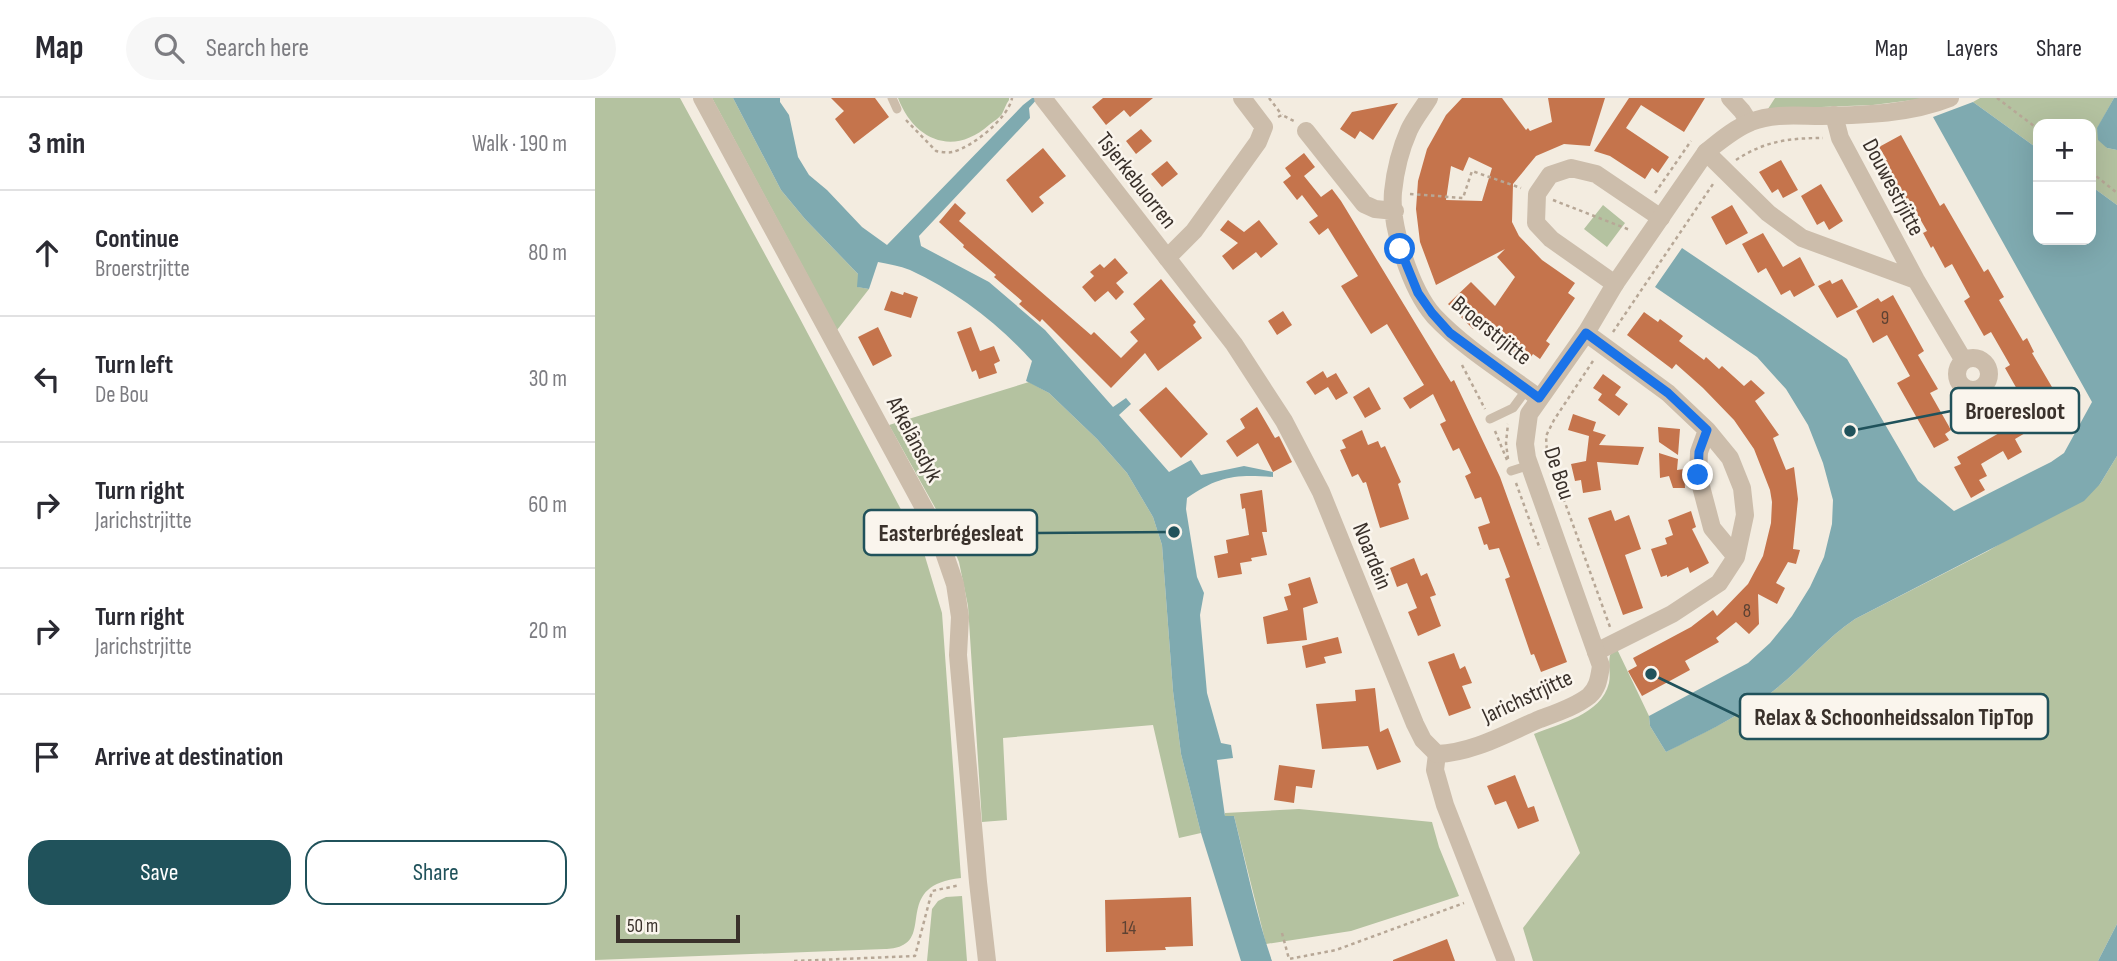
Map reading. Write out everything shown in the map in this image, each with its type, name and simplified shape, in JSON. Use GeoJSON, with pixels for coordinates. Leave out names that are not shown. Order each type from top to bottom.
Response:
{"type":"FeatureCollection","features":[{"type":"Feature","properties":{"kind":"street","name":"Afkelânsdyk"},"geometry":{"type":"LineString","coordinates":[[702,98],[937,532],[955,584],[960,617],[958,655],[987,961]]}},
{"type":"Feature","properties":{"kind":"street"},"geometry":{"type":"LineString","coordinates":[[1167,258],[1194,231],[1258,142],[1264,127],[1243,98]]}},
{"type":"Feature","properties":{"kind":"street","name":"Broerstrjitte"},"geometry":{"type":"LineString","coordinates":[[1429,98],[1409,130],[1400,159],[1394,202],[1400,249],[1418,293],[1450,333],[1533,394]]}},
{"type":"Feature","properties":{"kind":"street"},"geometry":{"type":"LineString","coordinates":[[1730,98],[1749,122]]}},
{"type":"Feature","properties":{"kind":"street","name":"De Bou"},"geometry":{"type":"LineString","coordinates":[[1595,652],[1530,465],[1525,444],[1533,394],[1586,333],[1615,284],[1706,152],[1722,138],[1749,122],[1769,116],[1881,113],[1927,107],[1950,98]]}},
{"type":"Feature","properties":{"kind":"street","name":"Tsjerkebuorren"},"geometry":{"type":"LineString","coordinates":[[1045,101],[1167,258]]}},
{"type":"Feature","properties":{"kind":"street","name":"Douwestrjitte"},"geometry":{"type":"LineString","coordinates":[[1834,116],[1840,138],[1916,280],[1964,360]]}},
{"type":"Feature","properties":{"kind":"street"},"geometry":{"type":"LineString","coordinates":[[1306,131],[1364,204],[1375,209],[1394,202]]}},
{"type":"Feature","properties":{"kind":"street"},"geometry":{"type":"LineString","coordinates":[[1706,152],[1768,214],[1802,238],[1916,280]]}},
{"type":"Feature","properties":{"kind":"street"},"geometry":{"type":"LineString","coordinates":[[1615,284],[1551,239],[1537,223],[1537,194],[1550,174],[1571,168],[1596,174],[1661,218]]}},
{"type":"Feature","properties":{"kind":"street","name":"Noardein"},"geometry":{"type":"LineString","coordinates":[[1167,258],[1254,372],[1302,454],[1321,492],[1415,724],[1423,740],[1437,754]]}},
{"type":"Feature","properties":{"kind":"street","name":"Jarichstrjitte"},"geometry":{"type":"LineString","coordinates":[[1437,754],[1477,746],[1573,706],[1590,695],[1598,684],[1601,666],[1595,652],[1672,614],[1719,583],[1736,557],[1745,514],[1742,488],[1730,458],[1707,430],[1668,393],[1586,333]]}},
{"type":"Feature","properties":{"kind":"street"},"geometry":{"type":"LineString","coordinates":[[1707,430],[1699,452],[1698,475],[1712,528],[1736,557]]}},
{"type":"Feature","properties":{"kind":"street"},"geometry":{"type":"LineString","coordinates":[[1437,754],[1435,770],[1445,805],[1506,961]]}},
{"type":"Feature","properties":{"kind":"lane"},"geometry":{"type":"LineString","coordinates":[[892,98],[897,110]]}},
{"type":"Feature","properties":{"kind":"lane"},"geometry":{"type":"LineString","coordinates":[[1490,419],[1533,394]]}},
{"type":"Feature","properties":{"kind":"lane"},"geometry":{"type":"LineString","coordinates":[[1511,471],[1530,465]]}},
{"type":"Feature","properties":{"kind":"path"},"geometry":{"type":"LineString","coordinates":[[897,110],[936,151],[951,153],[982,135],[1005,114],[1012,98]]}},
{"type":"Feature","properties":{"kind":"path"},"geometry":{"type":"LineString","coordinates":[[1269,98],[1282,115],[1293,119],[1306,131]]}},
{"type":"Feature","properties":{"kind":"path"},"geometry":{"type":"LineString","coordinates":[[1997,98],[2033,125]]}},
{"type":"Feature","properties":{"kind":"path"},"geometry":{"type":"LineString","coordinates":[[1264,127],[1282,115]]}},
{"type":"Feature","properties":{"kind":"path"},"geometry":{"type":"LineString","coordinates":[[1615,642],[1547,453],[1546,436],[1554,420],[1723,168],[1747,152],[1772,142],[1801,138],[1840,138]]}},
{"type":"Feature","properties":{"kind":"path"},"geometry":{"type":"LineString","coordinates":[[1394,202],[1463,198],[1472,171],[1630,230]]}},
{"type":"Feature","properties":{"kind":"path"},"geometry":{"type":"LineString","coordinates":[[2096,176],[2117,193]]}},
{"type":"Feature","properties":{"kind":"path"},"geometry":{"type":"LineString","coordinates":[[1460,361],[1490,419],[1543,559]]}},
{"type":"Feature","properties":{"kind":"path"},"geometry":{"type":"LineString","coordinates":[[794,961],[915,956],[932,891],[978,882]]}},
{"type":"Feature","properties":{"kind":"path"},"geometry":{"type":"LineString","coordinates":[[1282,933],[1289,959],[1336,950],[1480,897]]}},
{"type":"Feature","properties":{"kind":"green space"},"geometry":{"type":"Polygon","coordinates":[[[595,98],[680,98],[924,553],[942,613],[961,878],[941,882],[928,890],[917,910],[914,931],[909,940],[899,947],[595,960],[595,98]]]}},
{"type":"Feature","properties":{"kind":"green space"},"geometry":{"type":"Polygon","coordinates":[[[712,98],[733,98],[781,190],[858,274],[858,287],[869,289],[837,330],[712,98]]]}},
{"type":"Feature","properties":{"kind":"green space"},"geometry":{"type":"Polygon","coordinates":[[[898,98],[1009,100],[1001,115],[975,135],[949,142],[924,133],[905,113],[898,98]]]}},
{"type":"Feature","properties":{"kind":"green space"},"geometry":{"type":"Polygon","coordinates":[[[1775,98],[1929,98],[1873,105],[1766,112],[1775,98]]]}},
{"type":"Feature","properties":{"kind":"green space"},"geometry":{"type":"Polygon","coordinates":[[[1980,98],[2114,98],[2097,129],[2107,148],[2117,150],[2117,205],[2096,190],[2096,119],[2033,119],[2033,145],[1973,102],[1980,98]]]}},
{"type":"Feature","properties":{"kind":"green space"},"geometry":{"type":"Polygon","coordinates":[[[1603,205],[1625,223],[1607,247],[1584,229],[1603,205]]]}},
{"type":"Feature","properties":{"kind":"green space"},"geometry":{"type":"Polygon","coordinates":[[[1029,382],[1049,393],[1097,439],[1127,473],[1153,517],[1162,545],[1173,691],[1181,754],[1201,833],[1179,838],[1153,725],[1003,738],[1007,820],[982,822],[968,606],[959,562],[942,520],[889,425],[1029,382]]]}},
{"type":"Feature","properties":{"kind":"green space"},"geometry":{"type":"Polygon","coordinates":[[[2117,456],[2117,924],[2098,961],[1533,961],[1523,928],[1580,853],[1534,734],[1578,716],[1598,703],[1609,683],[1610,655],[1617,649],[1649,716],[1650,726],[1666,752],[1754,705],[1855,619],[1988,551],[2100,484],[2117,456]]]}},
{"type":"Feature","properties":{"kind":"green space"},"geometry":{"type":"Polygon","coordinates":[[[1299,809],[1432,822],[1459,896],[1351,931],[1266,944],[1234,816],[1225,816],[1225,813],[1299,809]]]}},
{"type":"Feature","properties":{"kind":"green space"},"geometry":{"type":"Polygon","coordinates":[[[962,896],[967,961],[927,961],[932,909],[938,901],[946,897],[962,896]]]}},
{"type":"Feature","properties":{"kind":"water"},"geometry":{"type":"Polygon","coordinates":[[[733,98],[780,98],[789,115],[798,157],[809,175],[862,227],[887,245],[1023,105],[1032,98],[1038,98],[1029,108],[1030,118],[919,236],[921,246],[989,282],[1045,330],[1113,407],[1126,398],[1131,404],[1119,415],[1169,472],[1191,460],[1201,475],[1244,466],[1273,472],[1273,477],[1228,478],[1208,485],[1187,498],[1186,509],[1197,577],[1204,593],[1200,615],[1207,693],[1221,743],[1231,745],[1233,758],[1217,760],[1225,816],[1234,816],[1272,961],[1241,961],[1201,833],[1181,754],[1173,691],[1162,545],[1153,517],[1127,473],[1097,439],[1049,393],[1026,381],[1032,361],[991,321],[960,298],[910,270],[878,262],[869,289],[857,287],[858,274],[781,190],[733,98]]]}},
{"type":"Feature","properties":{"kind":"water"},"geometry":{"type":"Polygon","coordinates":[[[2114,98],[2117,98],[2117,150],[2107,148],[2098,140],[2097,128],[2114,98]]]}},
{"type":"Feature","properties":{"kind":"water"},"geometry":{"type":"Polygon","coordinates":[[[1973,102],[2033,145],[2033,245],[2096,245],[2096,190],[2117,205],[2117,456],[2100,484],[2084,501],[1855,619],[1765,697],[1729,720],[1666,752],[1650,726],[1649,716],[1748,663],[1770,643],[1792,616],[1824,557],[1832,524],[1833,500],[1823,463],[1808,425],[1786,389],[1757,357],[1655,287],[1682,248],[1847,359],[1918,481],[1954,511],[2064,453],[2092,402],[1933,117],[1973,102]]]}},
{"type":"Feature","properties":{"kind":"water"},"geometry":{"type":"Polygon","coordinates":[[[2117,924],[2117,961],[2098,961],[2117,924]]]}},
{"type":"Feature","properties":{"kind":"building"},"geometry":{"type":"Polygon","coordinates":[[[831,98],[875,98],[889,117],[854,144],[835,119],[844,111],[831,98]]]}},
{"type":"Feature","properties":{"kind":"building"},"geometry":{"type":"Polygon","coordinates":[[[1103,98],[1153,98],[1130,117],[1124,110],[1106,125],[1092,107],[1103,98]]]}},
{"type":"Feature","properties":{"kind":"building"},"geometry":{"type":"Polygon","coordinates":[[[1462,98],[1502,98],[1526,130],[1528,128],[1530,131],[1552,122],[1548,98],[1605,98],[1590,146],[1564,144],[1536,156],[1513,184],[1512,222],[1519,236],[1542,260],[1575,283],[1568,293],[1575,298],[1546,341],[1550,344],[1540,359],[1533,354],[1526,364],[1494,343],[1499,336],[1479,323],[1473,329],[1448,304],[1471,282],[1495,306],[1515,277],[1497,257],[1505,249],[1436,285],[1420,242],[1416,209],[1418,181],[1427,149],[1446,115],[1462,98]],[[1469,157],[1463,171],[1451,166],[1446,200],[1482,201],[1492,168],[1469,157]]]}},
{"type":"Feature","properties":{"kind":"building"},"geometry":{"type":"Polygon","coordinates":[[[1629,98],[1705,98],[1684,132],[1641,105],[1626,128],[1669,157],[1658,173],[1652,168],[1645,179],[1610,156],[1594,151],[1629,98]]]}},
{"type":"Feature","properties":{"kind":"building"},"geometry":{"type":"Polygon","coordinates":[[[1398,103],[1373,140],[1360,131],[1355,139],[1340,129],[1352,112],[1398,103]]]}},
{"type":"Feature","properties":{"kind":"building"},"geometry":{"type":"Polygon","coordinates":[[[1141,129],[1152,141],[1136,154],[1126,141],[1141,129]]]}},
{"type":"Feature","properties":{"kind":"building"},"geometry":{"type":"Polygon","coordinates":[[[1901,135],[1940,206],[1944,203],[1984,272],[1988,269],[2004,297],[1999,300],[2023,341],[2027,338],[2034,352],[2032,353],[2059,399],[2045,407],[2049,413],[2045,416],[2039,432],[2032,429],[2015,439],[2022,452],[2008,460],[2003,451],[1981,464],[1987,476],[1979,480],[1985,490],[1971,498],[1954,467],[1961,464],[1957,457],[2030,412],[2005,368],[2010,365],[1991,332],[1984,336],[1964,301],[1970,297],[1952,264],[1945,268],[1923,233],[1927,231],[1908,198],[1902,201],[1880,164],[1887,160],[1879,147],[1901,135]]]}},
{"type":"Feature","properties":{"kind":"building"},"geometry":{"type":"Polygon","coordinates":[[[1043,148],[1066,176],[1039,197],[1044,203],[1032,213],[1006,180],[1043,148]]]}},
{"type":"Feature","properties":{"kind":"building"},"geometry":{"type":"Polygon","coordinates":[[[1304,153],[1315,167],[1304,176],[1321,197],[1332,189],[1341,201],[1451,382],[1454,380],[1500,477],[1567,662],[1541,672],[1534,654],[1531,655],[1505,579],[1510,577],[1499,548],[1489,550],[1487,544],[1484,545],[1478,527],[1490,523],[1481,497],[1475,499],[1465,476],[1471,473],[1459,448],[1453,451],[1440,424],[1446,421],[1433,394],[1410,409],[1403,398],[1424,385],[1387,324],[1371,334],[1341,286],[1358,276],[1328,228],[1319,235],[1309,222],[1318,216],[1302,195],[1297,200],[1283,182],[1291,176],[1285,168],[1304,153]]]}},
{"type":"Feature","properties":{"kind":"building"},"geometry":{"type":"Polygon","coordinates":[[[1781,160],[1798,190],[1783,198],[1778,189],[1772,193],[1759,172],[1781,160]]]}},
{"type":"Feature","properties":{"kind":"building"},"geometry":{"type":"Polygon","coordinates":[[[1167,161],[1178,174],[1162,187],[1151,174],[1167,161]]]}},
{"type":"Feature","properties":{"kind":"building"},"geometry":{"type":"Polygon","coordinates":[[[1821,184],[1843,221],[1829,230],[1824,221],[1817,225],[1801,196],[1821,184]]]}},
{"type":"Feature","properties":{"kind":"building"},"geometry":{"type":"Polygon","coordinates":[[[955,203],[966,213],[959,221],[1091,335],[1094,332],[1121,358],[1138,341],[1130,332],[1145,319],[1133,304],[1161,279],[1196,322],[1193,325],[1202,338],[1158,371],[1145,353],[1111,388],[1042,319],[1040,322],[1019,304],[1022,301],[939,222],[955,203]]]}},
{"type":"Feature","properties":{"kind":"building"},"geometry":{"type":"Polygon","coordinates":[[[1732,205],[1748,233],[1726,245],[1711,217],[1732,205]]]}},
{"type":"Feature","properties":{"kind":"building"},"geometry":{"type":"Polygon","coordinates":[[[1228,220],[1244,232],[1259,220],[1278,244],[1261,258],[1256,252],[1233,270],[1222,256],[1238,243],[1220,230],[1228,220]]]}},
{"type":"Feature","properties":{"kind":"building"},"geometry":{"type":"Polygon","coordinates":[[[1763,233],[1783,267],[1800,257],[1815,285],[1794,297],[1790,290],[1781,295],[1766,268],[1758,273],[1742,244],[1763,233]]]}},
{"type":"Feature","properties":{"kind":"building"},"geometry":{"type":"Polygon","coordinates":[[[1115,258],[1128,273],[1116,283],[1124,292],[1116,300],[1108,291],[1095,302],[1082,287],[1094,276],[1090,272],[1100,264],[1104,268],[1115,258]]]}},
{"type":"Feature","properties":{"kind":"building"},"geometry":{"type":"Polygon","coordinates":[[[1842,279],[1858,307],[1837,318],[1818,286],[1830,280],[1832,284],[1842,279]]]}},
{"type":"Feature","properties":{"kind":"building"},"geometry":{"type":"Polygon","coordinates":[[[891,291],[918,297],[911,318],[884,310],[891,291]]]}},
{"type":"Feature","properties":{"kind":"building"},"geometry":{"type":"Polygon","coordinates":[[[1893,295],[1924,351],[1918,355],[1938,389],[1930,393],[1951,430],[1945,434],[1949,440],[1934,448],[1897,383],[1910,376],[1887,335],[1873,343],[1856,311],[1878,298],[1881,302],[1893,295]]]}},
{"type":"Feature","properties":{"kind":"building"},"geometry":{"type":"Polygon","coordinates":[[[1283,311],[1292,325],[1277,335],[1268,321],[1283,311]]]}},
{"type":"Feature","properties":{"kind":"building"},"geometry":{"type":"Polygon","coordinates":[[[1644,312],[1658,322],[1660,319],[1683,336],[1679,341],[1704,360],[1706,357],[1719,369],[1722,366],[1744,386],[1751,380],[1765,393],[1755,401],[1779,435],[1773,438],[1786,470],[1794,467],[1798,499],[1793,549],[1800,550],[1796,564],[1788,562],[1776,583],[1785,588],[1777,604],[1758,594],[1759,624],[1749,634],[1736,622],[1716,638],[1719,642],[1685,661],[1690,670],[1642,696],[1628,671],[1637,666],[1633,658],[1691,627],[1713,610],[1717,616],[1748,584],[1763,556],[1771,523],[1772,502],[1754,449],[1734,420],[1676,364],[1672,369],[1627,335],[1644,312]]]}},
{"type":"Feature","properties":{"kind":"building"},"geometry":{"type":"Polygon","coordinates":[[[878,327],[892,356],[873,366],[858,337],[878,327]]]}},
{"type":"Feature","properties":{"kind":"building"},"geometry":{"type":"Polygon","coordinates":[[[971,327],[980,351],[994,346],[1000,361],[994,364],[997,373],[979,379],[976,370],[972,372],[957,332],[971,327]]]}},
{"type":"Feature","properties":{"kind":"building"},"geometry":{"type":"Polygon","coordinates":[[[1323,371],[1327,378],[1336,373],[1348,393],[1336,400],[1328,387],[1315,395],[1306,382],[1323,371]]]}},
{"type":"Feature","properties":{"kind":"building"},"geometry":{"type":"Polygon","coordinates":[[[1603,374],[1621,387],[1615,395],[1628,404],[1619,416],[1598,400],[1602,394],[1593,388],[1603,374]]]}},
{"type":"Feature","properties":{"kind":"building"},"geometry":{"type":"Polygon","coordinates":[[[1166,387],[1208,434],[1181,458],[1139,410],[1166,387]]]}},
{"type":"Feature","properties":{"kind":"building"},"geometry":{"type":"Polygon","coordinates":[[[1369,387],[1381,409],[1365,418],[1353,397],[1369,387]]]}},
{"type":"Feature","properties":{"kind":"building"},"geometry":{"type":"Polygon","coordinates":[[[1257,407],[1275,438],[1279,436],[1292,462],[1273,472],[1258,443],[1237,457],[1226,441],[1245,428],[1240,419],[1257,407]]]}},
{"type":"Feature","properties":{"kind":"building"},"geometry":{"type":"Polygon","coordinates":[[[1573,414],[1596,422],[1593,431],[1606,435],[1599,445],[1644,447],[1638,465],[1597,462],[1601,490],[1583,493],[1581,480],[1575,481],[1571,464],[1586,461],[1589,436],[1568,430],[1573,414]]]}},
{"type":"Feature","properties":{"kind":"building"},"geometry":{"type":"Polygon","coordinates":[[[1658,427],[1680,429],[1678,455],[1659,442],[1658,427]]]}},
{"type":"Feature","properties":{"kind":"building"},"geometry":{"type":"Polygon","coordinates":[[[1362,430],[1368,445],[1378,441],[1381,448],[1385,446],[1401,482],[1398,484],[1409,519],[1380,528],[1366,482],[1363,483],[1358,474],[1352,477],[1340,450],[1346,448],[1342,440],[1362,430]]]}},
{"type":"Feature","properties":{"kind":"building"},"geometry":{"type":"Polygon","coordinates":[[[1659,453],[1678,459],[1677,470],[1684,469],[1685,488],[1673,488],[1669,476],[1660,478],[1659,453]]]}},
{"type":"Feature","properties":{"kind":"building"},"geometry":{"type":"Polygon","coordinates":[[[1262,490],[1267,532],[1262,532],[1267,555],[1240,563],[1242,574],[1218,578],[1214,556],[1228,553],[1226,540],[1249,535],[1240,494],[1262,490]]]}},
{"type":"Feature","properties":{"kind":"building"},"geometry":{"type":"Polygon","coordinates":[[[1611,510],[1615,521],[1629,515],[1641,549],[1625,555],[1643,608],[1623,615],[1588,518],[1611,510]]]}},
{"type":"Feature","properties":{"kind":"building"},"geometry":{"type":"Polygon","coordinates":[[[1691,511],[1696,527],[1692,529],[1709,563],[1690,573],[1688,567],[1661,577],[1651,549],[1667,544],[1665,538],[1673,535],[1668,520],[1691,511]]]}},
{"type":"Feature","properties":{"kind":"building"},"geometry":{"type":"Polygon","coordinates":[[[1414,558],[1421,576],[1427,573],[1436,595],[1430,597],[1441,626],[1418,636],[1408,612],[1417,608],[1407,583],[1397,587],[1390,568],[1414,558]]]}},
{"type":"Feature","properties":{"kind":"building"},"geometry":{"type":"Polygon","coordinates":[[[1310,577],[1318,603],[1303,608],[1307,640],[1267,644],[1263,617],[1288,610],[1284,597],[1291,595],[1288,584],[1310,577]]]}},
{"type":"Feature","properties":{"kind":"building"},"geometry":{"type":"Polygon","coordinates":[[[1338,637],[1342,653],[1324,657],[1326,663],[1306,668],[1302,646],[1338,637]]]}},
{"type":"Feature","properties":{"kind":"building"},"geometry":{"type":"Polygon","coordinates":[[[1454,653],[1460,669],[1465,666],[1472,683],[1462,686],[1471,708],[1449,716],[1428,662],[1454,653]]]}},
{"type":"Feature","properties":{"kind":"building"},"geometry":{"type":"Polygon","coordinates":[[[1375,688],[1380,732],[1388,728],[1401,762],[1377,770],[1368,746],[1322,749],[1316,704],[1356,701],[1355,690],[1375,688]]]}},
{"type":"Feature","properties":{"kind":"building"},"geometry":{"type":"Polygon","coordinates":[[[1279,765],[1315,770],[1312,788],[1296,786],[1294,803],[1274,800],[1279,765]]]}},
{"type":"Feature","properties":{"kind":"building"},"geometry":{"type":"Polygon","coordinates":[[[1515,775],[1528,808],[1534,806],[1539,821],[1518,829],[1506,801],[1495,805],[1487,786],[1515,775]]]}},
{"type":"Feature","properties":{"kind":"building"},"geometry":{"type":"Polygon","coordinates":[[[1191,897],[1193,946],[1165,947],[1166,950],[1106,952],[1105,900],[1191,897]]]}},
{"type":"Feature","properties":{"kind":"building"},"geometry":{"type":"Polygon","coordinates":[[[1447,939],[1455,961],[1393,961],[1393,960],[1447,939]]]}},
{"type":"Feature","properties":{"kind":"place","name":"Broeresloot"},"geometry":{"type":"Point","coordinates":[1850,431]}},
{"type":"Feature","properties":{"kind":"place","name":"Easterbrégesleat"},"geometry":{"type":"Point","coordinates":[1174,532]}},
{"type":"Feature","properties":{"kind":"place","name":"Relax & Schoonheidssalon TipTop"},"geometry":{"type":"Point","coordinates":[1651,674]}},
{"type":"Feature","properties":{"kind":"route"},"geometry":{"type":"LineString","coordinates":[[1400,249],[1418,293],[1450,333],[1539,398],[1586,333],[1668,393],[1707,430],[1699,452],[1698,475]]}}]}
